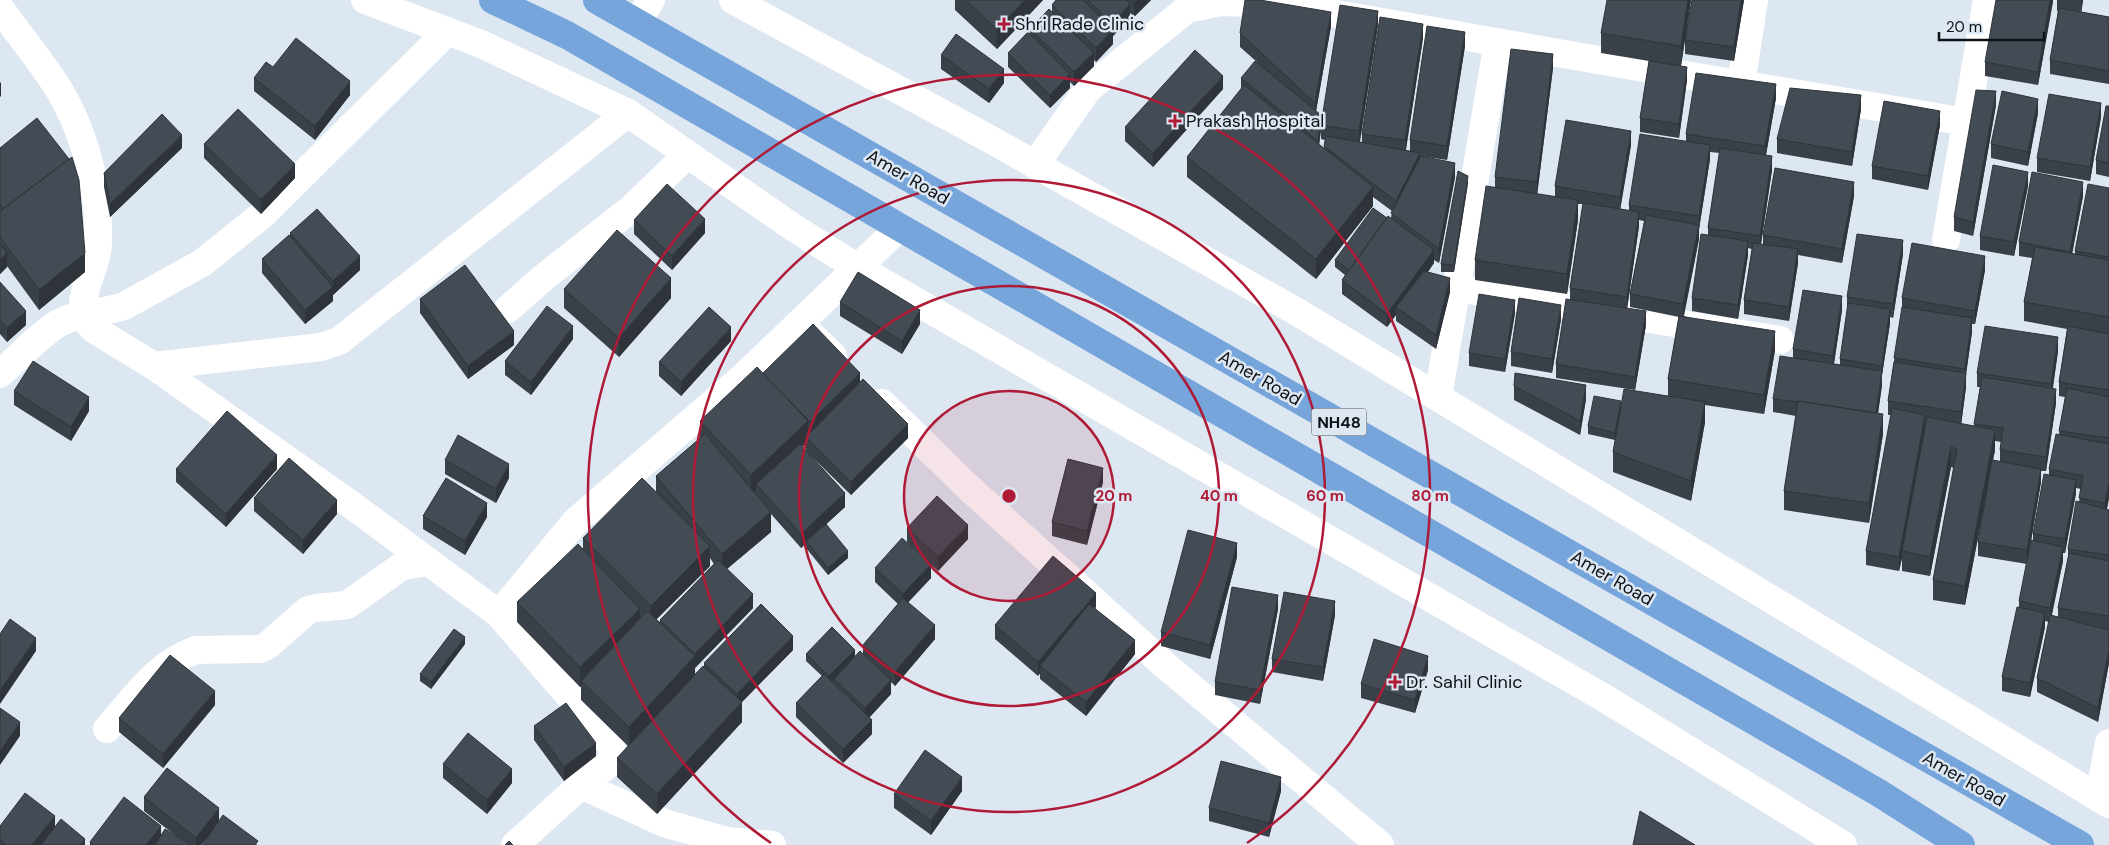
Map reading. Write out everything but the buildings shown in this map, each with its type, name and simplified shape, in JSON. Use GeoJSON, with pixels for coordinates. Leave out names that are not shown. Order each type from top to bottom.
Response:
{"type":"FeatureCollection","features":[{"type":"Feature","properties":{"kind":"highway","name":"NH48"},"geometry":{"type":"LineString","coordinates":[[493,0],[567,35],[1870,788],[1960,845]]}},
{"type":"Feature","properties":{"kind":"highway","name":"Amer Road"},"geometry":{"type":"LineString","coordinates":[[597,0],[2080,845]]}},
{"type":"Feature","properties":{"kind":"street"},"geometry":{"type":"LineString","coordinates":[[365,0],[481,44],[628,113],[794,228],[858,268],[1606,699],[1843,845]]}},
{"type":"Feature","properties":{"kind":"street"},"geometry":{"type":"LineString","coordinates":[[637,23],[651,0]]}},
{"type":"Feature","properties":{"kind":"street"},"geometry":{"type":"LineString","coordinates":[[733,0],[1035,165],[1299,313],[2104,801],[2109,743]]}},
{"type":"Feature","properties":{"kind":"street"},"geometry":{"type":"LineString","coordinates":[[1741,84],[1754,0]]}},
{"type":"Feature","properties":{"kind":"street"},"geometry":{"type":"LineString","coordinates":[[1946,240],[1987,0]]}},
{"type":"Feature","properties":{"kind":"street"},"geometry":{"type":"LineString","coordinates":[[1035,165],[1088,89],[1187,9],[1221,2],[1279,4],[1966,122]]}},
{"type":"Feature","properties":{"kind":"street"},"geometry":{"type":"LineString","coordinates":[[0,8],[58,87],[68,106],[86,151],[94,186],[98,221],[97,253],[86,286],[84,314],[88,323],[95,330],[154,366],[500,614],[611,745],[613,754],[610,763],[581,785],[514,845]]}},
{"type":"Feature","properties":{"kind":"street"},"geometry":{"type":"LineString","coordinates":[[0,374],[55,325],[84,314],[124,306],[202,263],[262,215],[448,31]]}},
{"type":"Feature","properties":{"kind":"street"},"geometry":{"type":"LineString","coordinates":[[1438,397],[1498,42]]}},
{"type":"Feature","properties":{"kind":"street"},"geometry":{"type":"LineString","coordinates":[[154,366],[321,347],[339,341],[628,113]]}},
{"type":"Feature","properties":{"kind":"street"},"geometry":{"type":"LineString","coordinates":[[508,309],[543,278],[632,208],[687,155]]}},
{"type":"Feature","properties":{"kind":"street"},"geometry":{"type":"LineString","coordinates":[[500,614],[576,521],[743,377],[900,228]]}},
{"type":"Feature","properties":{"kind":"street"},"geometry":{"type":"LineString","coordinates":[[1456,288],[1780,340]]}},
{"type":"Feature","properties":{"kind":"street"},"geometry":{"type":"LineString","coordinates":[[800,324],[970,489],[1167,667],[1380,845]]}},
{"type":"Feature","properties":{"kind":"street"},"geometry":{"type":"LineString","coordinates":[[107,729],[162,668],[179,657],[196,650],[260,649],[268,646],[308,610],[347,605],[402,566],[429,562]]}},
{"type":"Feature","properties":{"kind":"street"},"geometry":{"type":"LineString","coordinates":[[581,785],[664,823],[727,841],[772,845]]}},
{"type":"Feature","properties":{"kind":"place","name":"Shri Rade Clinic"},"geometry":{"type":"Point","coordinates":[1004,24]}},
{"type":"Feature","properties":{"kind":"place","name":"Prakash Hospital"},"geometry":{"type":"Point","coordinates":[1175,121]}},
{"type":"Feature","properties":{"kind":"place","name":"Dr. Sahil Clinic"},"geometry":{"type":"Point","coordinates":[1395,682]}}]}
